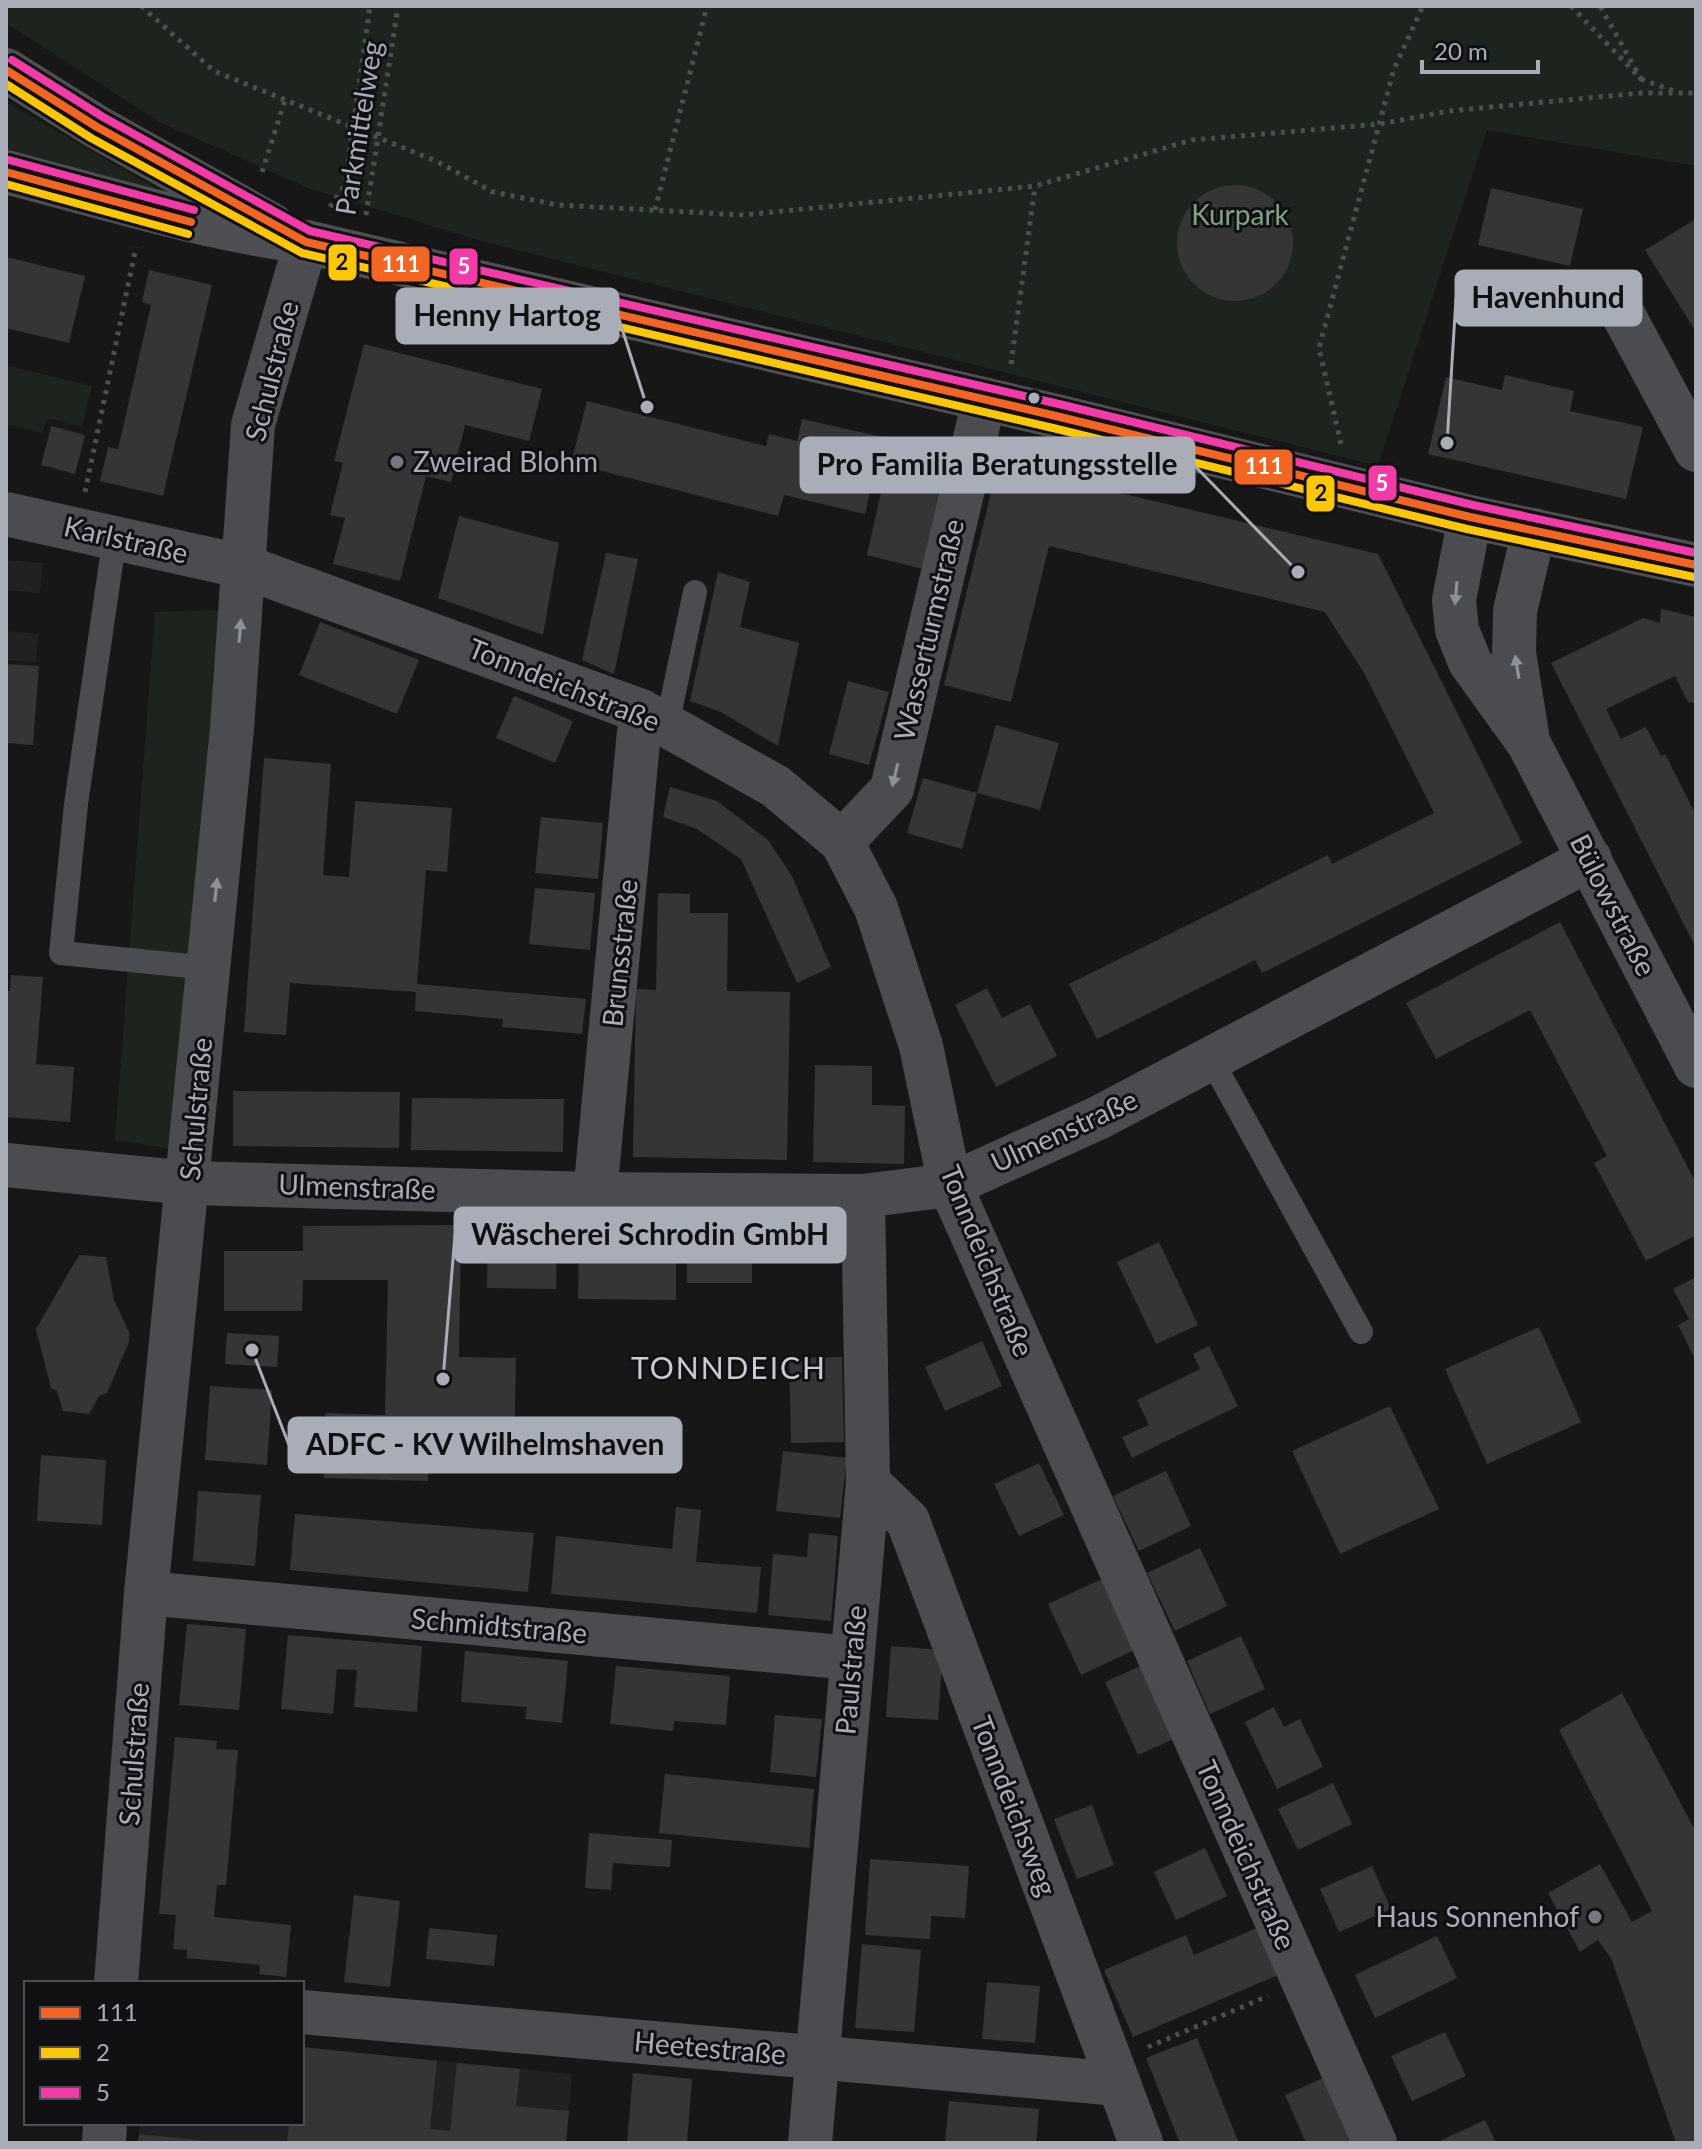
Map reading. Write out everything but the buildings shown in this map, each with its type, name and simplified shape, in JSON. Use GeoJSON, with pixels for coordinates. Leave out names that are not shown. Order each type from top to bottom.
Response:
{"type":"FeatureCollection","features":[{"type":"Feature","properties":{"kind":"main road"},"geometry":{"type":"LineString","coordinates":[[6,70],[97,127],[249,214],[306,242]]}},
{"type":"Feature","properties":{"kind":"main road"},"geometry":{"type":"LineString","coordinates":[[6,172],[144,211],[241,233],[306,242],[994,402],[1470,517],[1696,565]]}},
{"type":"Feature","properties":{"kind":"street","name":"Schulstraße"},"geometry":{"type":"LineString","coordinates":[[116,1981],[146,1593],[189,1183],[245,567],[253,425],[306,242]]}},
{"type":"Feature","properties":{"kind":"street"},"geometry":{"type":"LineString","coordinates":[[1619,307],[1696,450]]}},
{"type":"Feature","properties":{"kind":"street","name":"Wasserturmstraße"},"geometry":{"type":"LineString","coordinates":[[842,842],[892,789],[994,402]]}},
{"type":"Feature","properties":{"kind":"street","name":"Karlstraße"},"geometry":{"type":"LineString","coordinates":[[6,514],[245,567]]}},
{"type":"Feature","properties":{"kind":"street","name":"Bülowstraße"},"geometry":{"type":"LineString","coordinates":[[1470,517],[1454,600],[1457,630],[1470,662],[1529,744],[1696,1066]]}},
{"type":"Feature","properties":{"kind":"street","name":"Bülowstraße"},"geometry":{"type":"LineString","coordinates":[[1529,744],[1514,653],[1515,611],[1534,530]]}},
{"type":"Feature","properties":{"kind":"street","name":"Tonndeichstraße"},"geometry":{"type":"LineString","coordinates":[[245,567],[654,718],[775,786],[842,842],[876,908],[921,1046],[950,1185],[1375,2143]]}},
{"type":"Feature","properties":{"kind":"street","name":"Brunsstraße"},"geometry":{"type":"LineString","coordinates":[[595,1194],[654,718]]}},
{"type":"Feature","properties":{"kind":"street","name":"Ulmenstraße"},"geometry":{"type":"LineString","coordinates":[[6,1165],[189,1183],[595,1194],[863,1196],[950,1185],[1098,1118],[1590,859]]}},
{"type":"Feature","properties":{"kind":"street","name":"Paulstraße"},"geometry":{"type":"LineString","coordinates":[[810,2143],[868,1482],[863,1196]]}},
{"type":"Feature","properties":{"kind":"street","name":"Tonndeichsweg"},"geometry":{"type":"LineString","coordinates":[[868,1482],[908,1521],[1141,2143]]}},
{"type":"Feature","properties":{"kind":"street","name":"Schmidtstraße"},"geometry":{"type":"LineString","coordinates":[[146,1593],[852,1658]]}},
{"type":"Feature","properties":{"kind":"street","name":"Heetestraße"},"geometry":{"type":"LineString","coordinates":[[304,2012],[1119,2084]]}},
{"type":"Feature","properties":{"kind":"lane"},"geometry":{"type":"LineString","coordinates":[[96,532],[76,804],[61,953],[209,968]]}},
{"type":"Feature","properties":{"kind":"lane"},"geometry":{"type":"LineString","coordinates":[[654,718],[695,592]]}},
{"type":"Feature","properties":{"kind":"lane"},"geometry":{"type":"LineString","coordinates":[[1211,1059],[1361,1332]]}},
{"type":"Feature","properties":{"kind":"path"},"geometry":{"type":"LineString","coordinates":[[141,6],[214,71],[436,161],[493,192],[558,205],[744,215],[1035,186],[1192,140],[1380,124],[1449,111],[1680,93]]}},
{"type":"Feature","properties":{"kind":"path","name":"Parkmittelweg"},"geometry":{"type":"LineString","coordinates":[[306,242],[345,185],[370,6]]}},
{"type":"Feature","properties":{"kind":"path","name":"Parkmittelweg"},"geometry":{"type":"LineString","coordinates":[[359,255],[380,138],[398,6]]}},
{"type":"Feature","properties":{"kind":"path"},"geometry":{"type":"LineString","coordinates":[[655,210],[707,6]]}},
{"type":"Feature","properties":{"kind":"path"},"geometry":{"type":"LineString","coordinates":[[1334,484],[1342,449],[1319,348],[1394,69],[1423,6]]}},
{"type":"Feature","properties":{"kind":"path"},"geometry":{"type":"LineString","coordinates":[[1571,6],[1641,79],[1696,96]]}},
{"type":"Feature","properties":{"kind":"path"},"geometry":{"type":"LineString","coordinates":[[1600,6],[1641,79]]}},
{"type":"Feature","properties":{"kind":"path"},"geometry":{"type":"LineString","coordinates":[[249,214],[285,100]]}},
{"type":"Feature","properties":{"kind":"path"},"geometry":{"type":"LineString","coordinates":[[994,402],[1035,186]]}},
{"type":"Feature","properties":{"kind":"path"},"geometry":{"type":"LineString","coordinates":[[96,532],[144,211]]}},
{"type":"Feature","properties":{"kind":"path"},"geometry":{"type":"LineString","coordinates":[[1119,2084],[1137,2052],[1302,1982]]}},
{"type":"Feature","properties":{"kind":"shaded area"},"geometry":{"type":"Polygon","coordinates":[[[6,560],[43,563],[40,593],[6,590],[6,560]]]}},
{"type":"Feature","properties":{"kind":"shaded area"},"geometry":{"type":"Polygon","coordinates":[[[6,631],[39,634],[36,662],[6,660],[6,631]]]}},
{"type":"Feature","properties":{"kind":"shaded area"},"geometry":{"type":"Polygon","coordinates":[[[304,2047],[572,2074],[566,2143],[139,2143],[140,2125],[304,2125],[304,2047]]]}},
{"type":"Feature","properties":{"kind":"green space","name":"Kurpark"},"geometry":{"type":"Polygon","coordinates":[[[6,6],[1696,6],[1696,166],[1487,130],[1378,466],[485,242],[311,189],[161,123],[6,23],[6,6]]]}},
{"type":"Feature","properties":{"kind":"green space"},"geometry":{"type":"Polygon","coordinates":[[[6,102],[161,191],[6,150],[6,102]]]}},
{"type":"Feature","properties":{"kind":"green space"},"geometry":{"type":"Polygon","coordinates":[[[6,365],[92,386],[82,427],[48,418],[42,433],[6,424],[6,365]]]}},
{"type":"Feature","properties":{"kind":"green space"},"geometry":{"type":"Polygon","coordinates":[[[224,610],[179,1150],[115,1140],[155,612],[224,610]]]}},
{"type":"Feature","properties":{"kind":"transit line","name":"5"},"geometry":{"type":"LineString","coordinates":[[12,60],[103,117],[310,231],[1059,404],[1473,505],[1696,553]]}},
{"type":"Feature","properties":{"kind":"transit line","name":"111"},"geometry":{"type":"LineString","coordinates":[[6,70],[97,127],[306,242],[1056,416],[1470,517],[1696,565]]}},
{"type":"Feature","properties":{"kind":"transit line","name":"2"},"geometry":{"type":"LineString","coordinates":[[6,84],[91,138],[302,253],[1053,428],[1467,529],[1694,577]]}},
{"type":"Feature","properties":{"kind":"transit line","name":"5"},"geometry":{"type":"LineString","coordinates":[[9,160],[194,210]]}},
{"type":"Feature","properties":{"kind":"transit line","name":"111"},"geometry":{"type":"LineString","coordinates":[[6,172],[191,222]]}},
{"type":"Feature","properties":{"kind":"transit line","name":"2"},"geometry":{"type":"LineString","coordinates":[[6,184],[188,234]]}},
{"type":"Feature","properties":{"kind":"place","name":"Henny Hartog"},"geometry":{"type":"Point","coordinates":[647,407]}},
{"type":"Feature","properties":{"kind":"place","name":"Havenhund"},"geometry":{"type":"Point","coordinates":[1447,443]}},
{"type":"Feature","properties":{"kind":"place","name":"Zweirad Blohm"},"geometry":{"type":"Point","coordinates":[397,462]}},
{"type":"Feature","properties":{"kind":"place","name":"Pro Familia Beratungsstelle"},"geometry":{"type":"Point","coordinates":[1298,572]}},
{"type":"Feature","properties":{"kind":"place","name":"ADFC - KV Wilhelmshaven"},"geometry":{"type":"Point","coordinates":[252,1350]}},
{"type":"Feature","properties":{"kind":"place","name":"Wäscherei Schrodin GmbH"},"geometry":{"type":"Point","coordinates":[443,1379]}},
{"type":"Feature","properties":{"kind":"place","name":"Haus Sonnenhof"},"geometry":{"type":"Point","coordinates":[1595,1917]}},
{"type":"Feature","properties":{"kind":"district","name":"TONNDEICH"},"geometry":{"type":"Point","coordinates":[729,1369]}}]}
